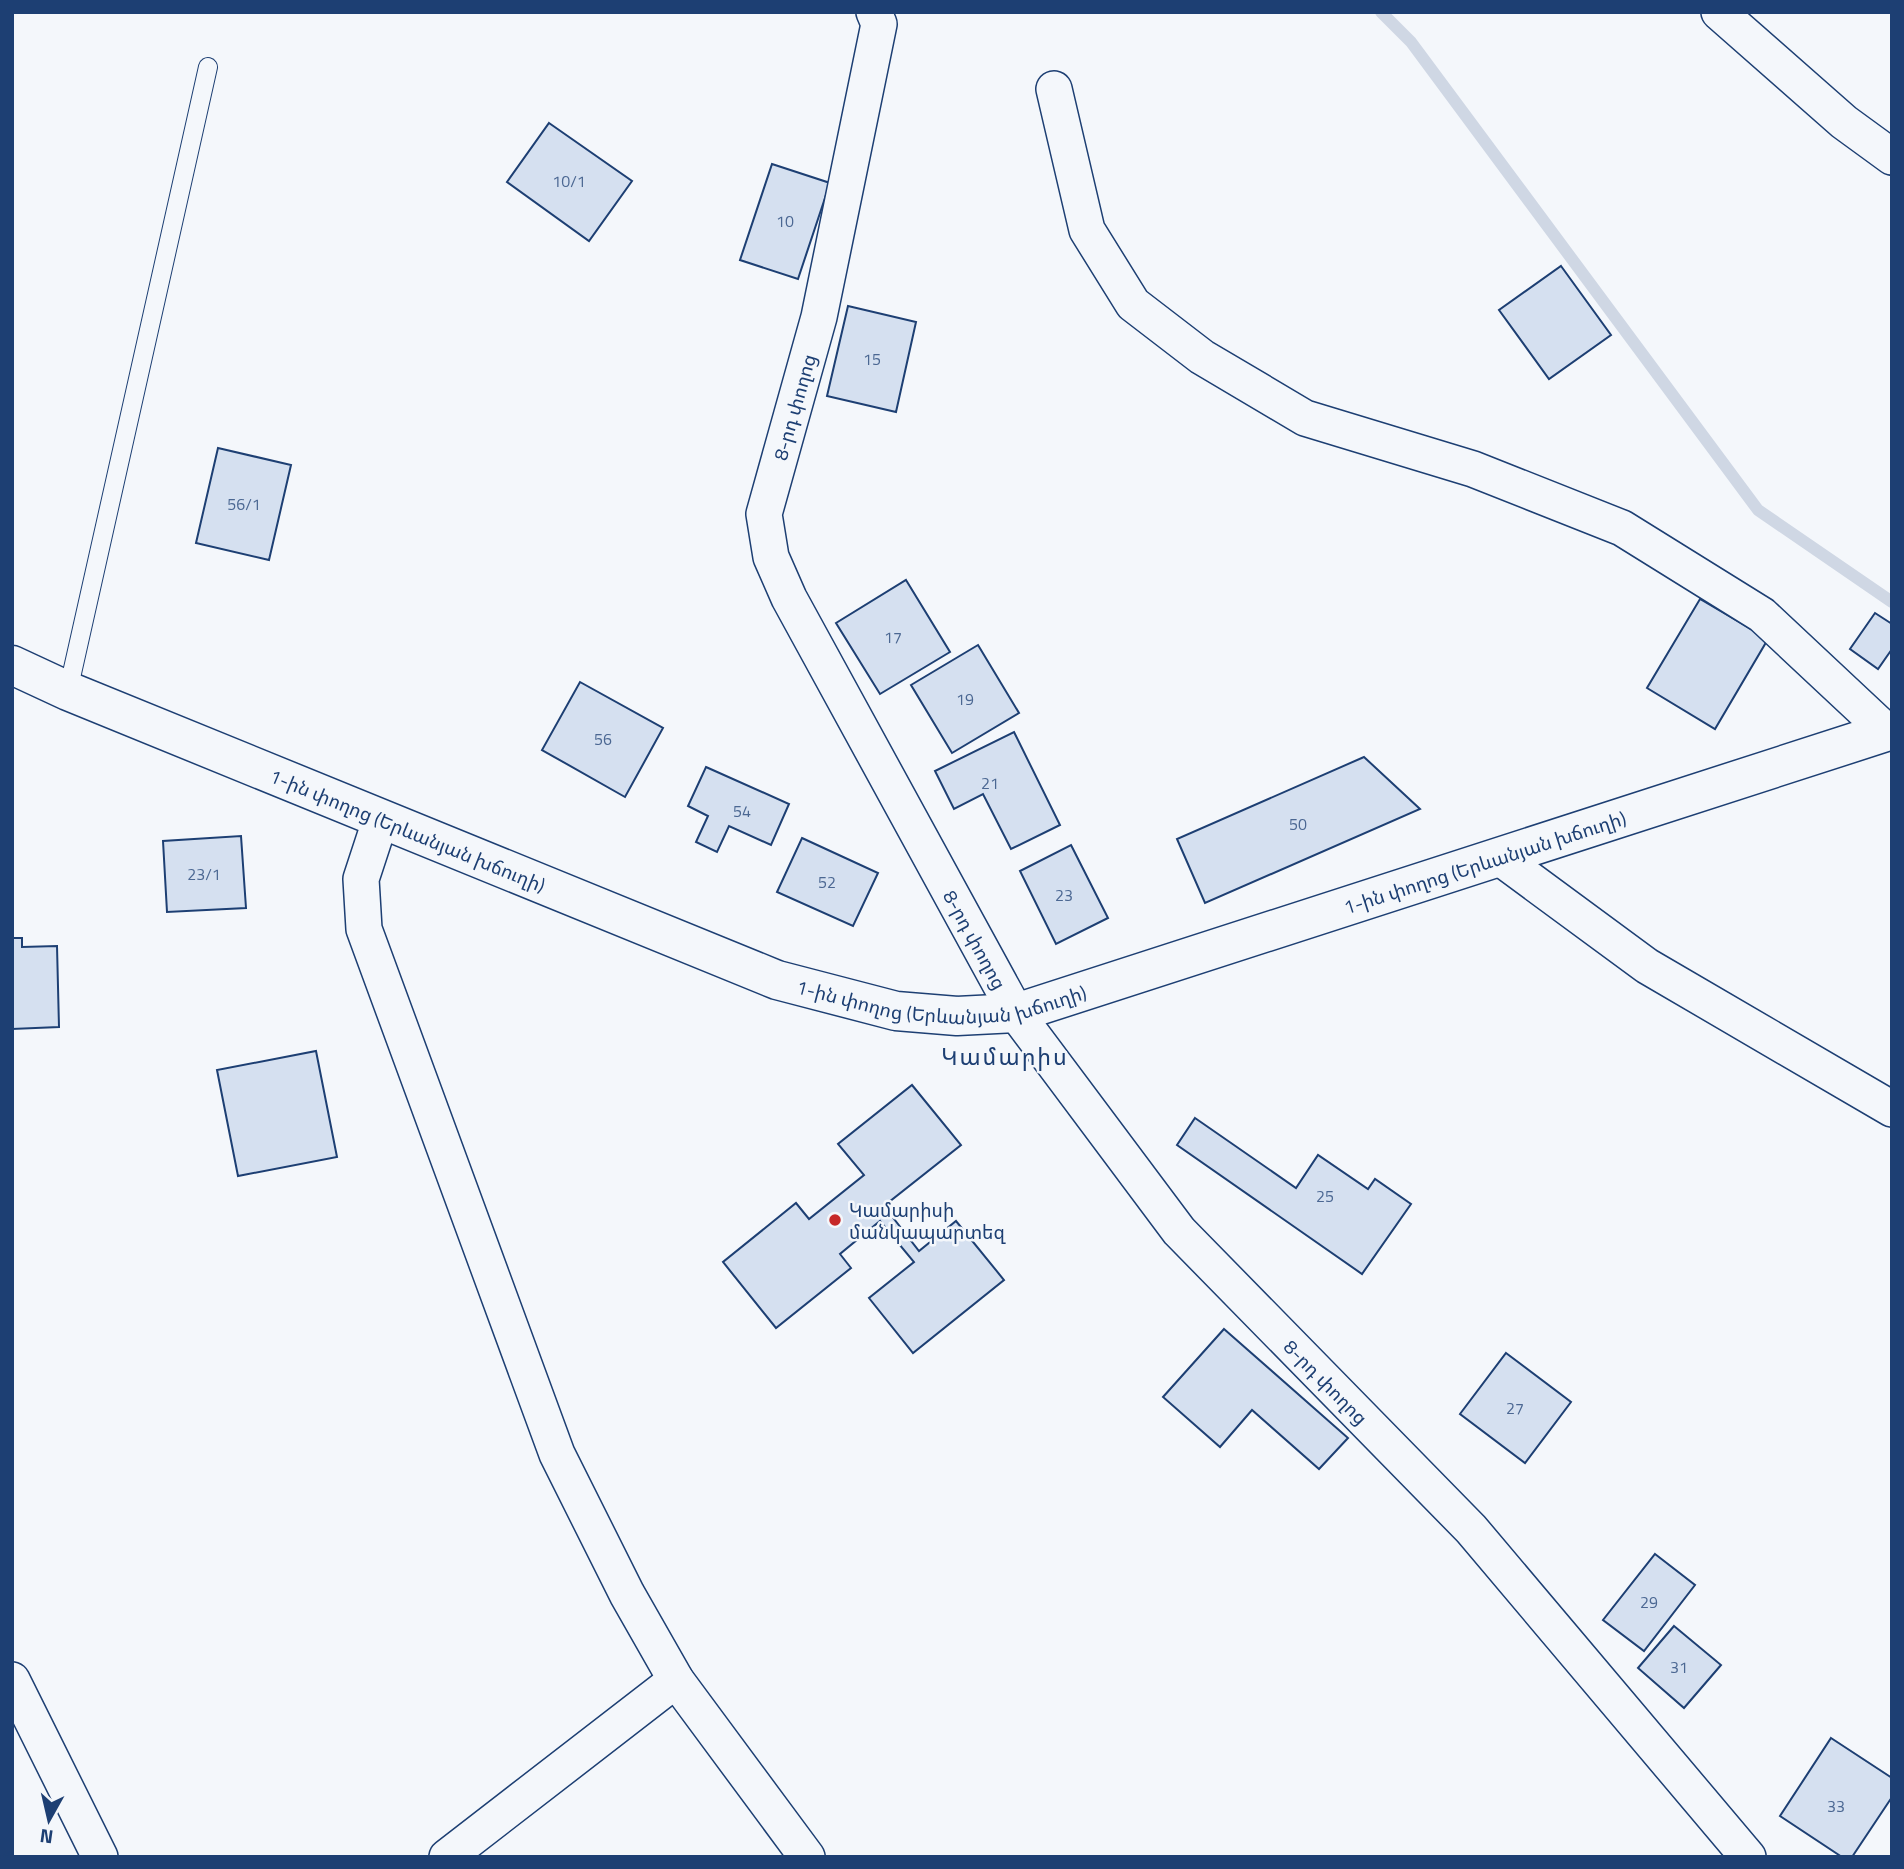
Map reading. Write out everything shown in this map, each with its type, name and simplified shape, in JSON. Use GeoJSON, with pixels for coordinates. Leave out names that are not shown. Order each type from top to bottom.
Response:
{"type":"FeatureCollection","features":[{"type":"Feature","properties":{"kind":"main road","name":"1-ին փողոց (Երևանյան խճուղի)"},"geometry":{"type":"LineString","coordinates":[[12,665],[68,691],[777,980],[896,1012],[957,1016],[1016,1013],[1889,731]]}},
{"type":"Feature","properties":{"kind":"street","name":"8-րդ փողոց"},"geometry":{"type":"LineString","coordinates":[[874,12],[879,24],[819,317],[764,514],[771,557],[789,598],[1016,1013],[1180,1231],[1471,1529],[1748,1857]]}},
{"type":"Feature","properties":{"kind":"street"},"geometry":{"type":"LineString","coordinates":[[1719,12],[1843,122],[1892,157]]}},
{"type":"Feature","properties":{"kind":"street"},"geometry":{"type":"LineString","coordinates":[[1054,89],[1087,230],[1133,304],[1202,357],[1305,418],[1473,469],[1622,527],[1762,615],[1889,731]]}},
{"type":"Feature","properties":{"kind":"street"},"geometry":{"type":"LineString","coordinates":[[382,818],[361,880],[364,929],[557,1454],[627,1594],[676,1680],[807,1857]]}},
{"type":"Feature","properties":{"kind":"street"},"geometry":{"type":"LineString","coordinates":[[1499,856],[1647,966],[1892,1109]]}},
{"type":"Feature","properties":{"kind":"street"},"geometry":{"type":"LineString","coordinates":[[12,1680],[100,1857]]}},
{"type":"Feature","properties":{"kind":"street"},"geometry":{"type":"LineString","coordinates":[[447,1857],[676,1680]]}},
{"type":"Feature","properties":{"kind":"lane"},"geometry":{"type":"LineString","coordinates":[[68,691],[208,68]]}},
{"type":"Feature","properties":{"kind":"building"},"geometry":{"type":"Polygon","coordinates":[[[549,123],[632,181],[589,241],[507,182],[549,123]]]}},
{"type":"Feature","properties":{"kind":"building"},"geometry":{"type":"Polygon","coordinates":[[[772,164],[830,183],[798,279],[740,260],[772,164]]]}},
{"type":"Feature","properties":{"kind":"building"},"geometry":{"type":"Polygon","coordinates":[[[1561,266],[1611,335],[1549,379],[1499,310],[1561,266]]]}},
{"type":"Feature","properties":{"kind":"building"},"geometry":{"type":"Polygon","coordinates":[[[848,306],[916,322],[896,412],[827,396],[848,306]]]}},
{"type":"Feature","properties":{"kind":"building"},"geometry":{"type":"Polygon","coordinates":[[[218,448],[291,465],[269,560],[196,543],[218,448]]]}},
{"type":"Feature","properties":{"kind":"building"},"geometry":{"type":"Polygon","coordinates":[[[906,580],[950,652],[880,694],[836,623],[906,580]]]}},
{"type":"Feature","properties":{"kind":"building"},"geometry":{"type":"Polygon","coordinates":[[[1700,599],[1768,639],[1715,729],[1647,688],[1700,599]]]}},
{"type":"Feature","properties":{"kind":"building"},"geometry":{"type":"Polygon","coordinates":[[[1875,613],[1892,624],[1892,649],[1878,669],[1850,649],[1875,613]]]}},
{"type":"Feature","properties":{"kind":"building"},"geometry":{"type":"Polygon","coordinates":[[[978,645],[1019,713],[952,753],[911,685],[978,645]]]}},
{"type":"Feature","properties":{"kind":"building"},"geometry":{"type":"Polygon","coordinates":[[[580,682],[663,728],[625,797],[542,750],[580,682]]]}},
{"type":"Feature","properties":{"kind":"building"},"geometry":{"type":"Polygon","coordinates":[[[1014,732],[1060,825],[1011,849],[983,794],[954,809],[935,771],[1014,732]]]}},
{"type":"Feature","properties":{"kind":"building"},"geometry":{"type":"Polygon","coordinates":[[[1364,757],[1420,809],[1205,903],[1177,839],[1364,757]]]}},
{"type":"Feature","properties":{"kind":"building"},"geometry":{"type":"Polygon","coordinates":[[[706,767],[789,804],[771,845],[729,826],[717,852],[696,842],[708,816],[688,806],[706,767]]]}},
{"type":"Feature","properties":{"kind":"building"},"geometry":{"type":"Polygon","coordinates":[[[241,836],[246,908],[167,912],[163,841],[241,836]]]}},
{"type":"Feature","properties":{"kind":"building"},"geometry":{"type":"Polygon","coordinates":[[[802,838],[878,873],[853,926],[777,892],[802,838]]]}},
{"type":"Feature","properties":{"kind":"building"},"geometry":{"type":"Polygon","coordinates":[[[1071,845],[1108,918],[1056,944],[1020,871],[1071,845]]]}},
{"type":"Feature","properties":{"kind":"building"},"geometry":{"type":"Polygon","coordinates":[[[12,938],[22,938],[22,947],[57,946],[59,1027],[12,1029],[12,938]]]}},
{"type":"Feature","properties":{"kind":"building"},"geometry":{"type":"Polygon","coordinates":[[[316,1051],[337,1157],[238,1176],[217,1070],[316,1051]]]}},
{"type":"Feature","properties":{"kind":"building","name":"Կամարիսի մանկապարտեզ"},"geometry":{"type":"Polygon","coordinates":[[[912,1085],[961,1145],[884,1206],[919,1251],[956,1221],[1004,1280],[913,1353],[869,1298],[914,1262],[880,1221],[840,1254],[851,1268],[776,1328],[723,1262],[796,1203],[809,1219],[864,1175],[838,1144],[912,1085]]]}},
{"type":"Feature","properties":{"kind":"building"},"geometry":{"type":"Polygon","coordinates":[[[1195,1118],[1296,1188],[1318,1155],[1368,1189],[1375,1179],[1411,1204],[1362,1274],[1177,1145],[1195,1118]]]}},
{"type":"Feature","properties":{"kind":"building"},"geometry":{"type":"Polygon","coordinates":[[[1224,1329],[1348,1438],[1319,1469],[1252,1410],[1220,1447],[1163,1397],[1224,1329]]]}},
{"type":"Feature","properties":{"kind":"building"},"geometry":{"type":"Polygon","coordinates":[[[1506,1353],[1571,1402],[1525,1463],[1460,1414],[1506,1353]]]}},
{"type":"Feature","properties":{"kind":"building"},"geometry":{"type":"Polygon","coordinates":[[[1655,1554],[1695,1585],[1644,1651],[1603,1620],[1655,1554]]]}},
{"type":"Feature","properties":{"kind":"building"},"geometry":{"type":"Polygon","coordinates":[[[1674,1626],[1721,1665],[1684,1708],[1638,1668],[1674,1626]]]}},
{"type":"Feature","properties":{"kind":"building"},"geometry":{"type":"Polygon","coordinates":[[[1831,1738],[1892,1778],[1892,1797],[1852,1857],[1842,1857],[1780,1816],[1831,1738]]]}},
{"type":"Feature","properties":{"kind":"waterway"},"geometry":{"type":"LineString","coordinates":[[1381,12],[1411,42],[1758,510],[1892,602]]}},
{"type":"Feature","properties":{"kind":"place","name":"Կամարիսի մանկապարտեզ"},"geometry":{"type":"Point","coordinates":[835,1220]}},
{"type":"Feature","properties":{"kind":"district","name":"Կամարիս"},"geometry":{"type":"Point","coordinates":[1005,1056]}}]}
